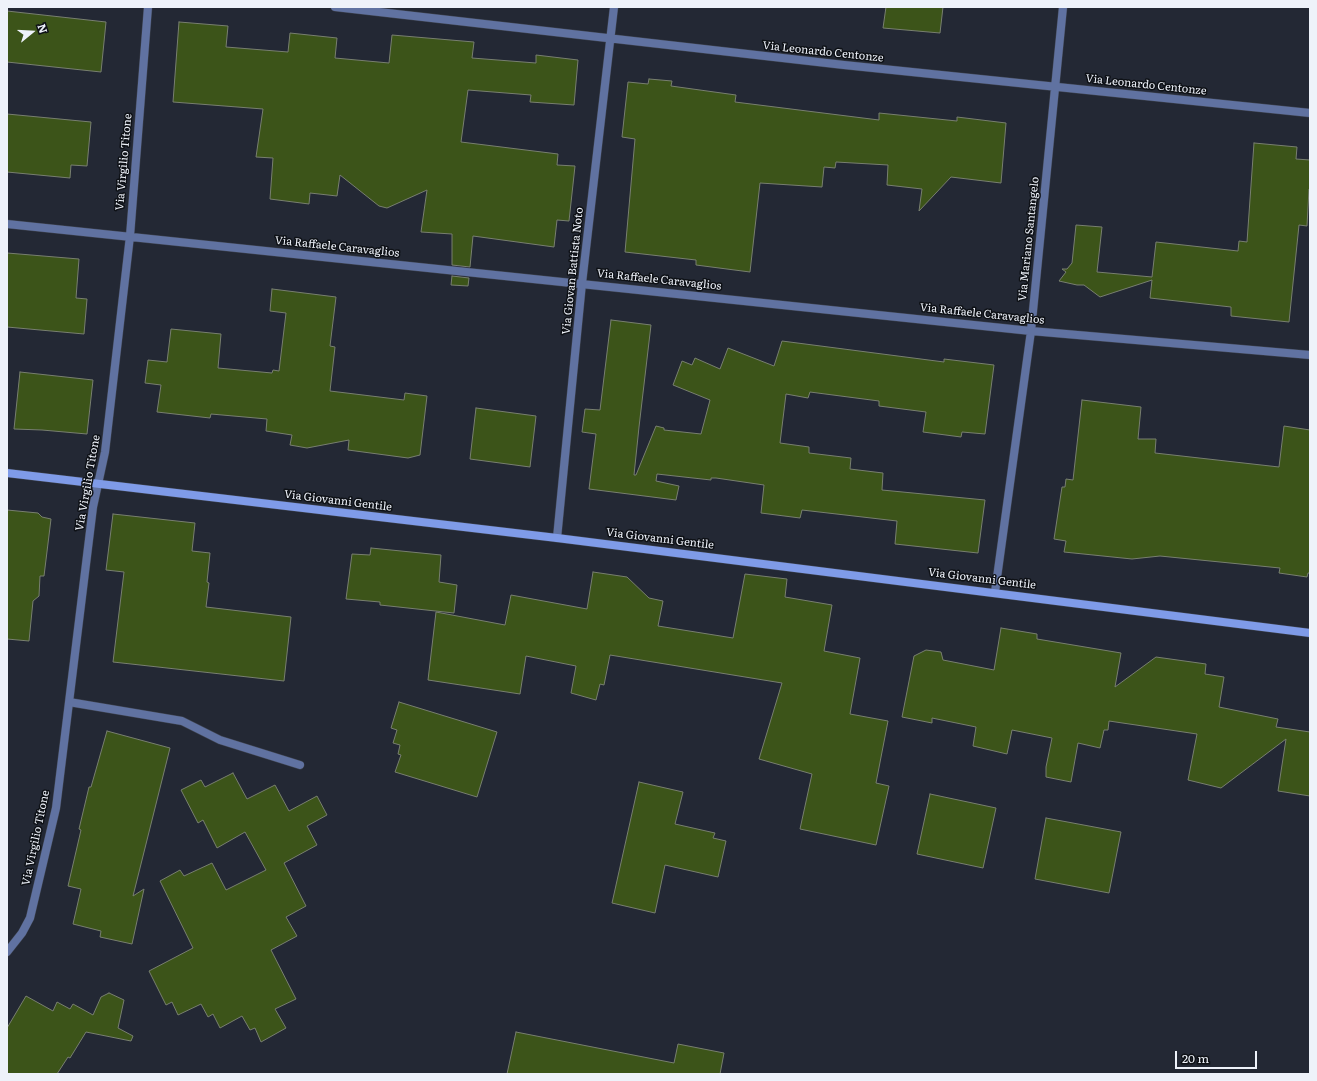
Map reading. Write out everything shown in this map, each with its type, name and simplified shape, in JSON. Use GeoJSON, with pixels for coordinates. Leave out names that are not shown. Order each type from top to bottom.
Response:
{"type":"FeatureCollection","features":[{"type":"Feature","properties":{"kind":"main road","name":"Via Giovanni Gentile"},"geometry":{"type":"LineString","coordinates":[[7,473],[557,538],[995,592],[1310,633]]}},
{"type":"Feature","properties":{"kind":"street","name":"Via Virgilio Titone"},"geometry":{"type":"LineString","coordinates":[[7,952],[22,933],[30,918],[56,808],[92,522],[105,452],[130,236],[148,7]]}},
{"type":"Feature","properties":{"kind":"street","name":"Via Leonardo Centonze"},"geometry":{"type":"LineString","coordinates":[[335,7],[844,65],[1310,113]]}},
{"type":"Feature","properties":{"kind":"street","name":"Via Giovan Battista Noto"},"geometry":{"type":"LineString","coordinates":[[557,538],[582,283],[614,7]]}},
{"type":"Feature","properties":{"kind":"street","name":"Via Mariano Santangelo"},"geometry":{"type":"LineString","coordinates":[[995,592],[1031,330],[1063,7]]}},
{"type":"Feature","properties":{"kind":"street","name":"Via Raffaele Caravaglios"},"geometry":{"type":"LineString","coordinates":[[7,224],[1031,330],[1310,354]]}},
{"type":"Feature","properties":{"kind":"street"},"geometry":{"type":"LineString","coordinates":[[69,702],[182,722],[220,740],[300,765]]}},
{"type":"Feature","properties":{"kind":"building"},"geometry":{"type":"Polygon","coordinates":[[[886,7],[943,7],[940,33],[883,28],[886,7]]]}},
{"type":"Feature","properties":{"kind":"building"},"geometry":{"type":"Polygon","coordinates":[[[7,11],[106,22],[101,72],[7,62],[7,11]]]}},
{"type":"Feature","properties":{"kind":"building"},"geometry":{"type":"Polygon","coordinates":[[[179,22],[228,26],[226,47],[288,52],[290,33],[337,38],[335,58],[389,63],[392,35],[474,42],[472,58],[536,63],[536,55],[578,60],[574,105],[530,102],[531,95],[468,90],[461,142],[558,154],[557,165],[575,166],[569,221],[557,220],[554,247],[473,236],[470,267],[452,265],[452,234],[421,232],[427,190],[387,208],[379,206],[340,175],[337,196],[310,193],[309,204],[270,199],[273,158],[256,157],[263,109],[173,102],[179,22]]]}},
{"type":"Feature","properties":{"kind":"building"},"geometry":{"type":"Polygon","coordinates":[[[649,79],[672,81],[671,86],[736,95],[735,102],[879,120],[879,113],[957,121],[957,117],[1006,123],[1001,183],[951,177],[919,211],[922,189],[887,185],[888,165],[836,162],[835,168],[824,167],[822,187],[760,183],[750,272],[696,265],[696,260],[625,252],[635,139],[622,137],[628,82],[648,84],[649,79]]]}},
{"type":"Feature","properties":{"kind":"building"},"geometry":{"type":"Polygon","coordinates":[[[7,114],[91,122],[87,166],[71,165],[70,178],[7,172],[7,114]]]}},
{"type":"Feature","properties":{"kind":"building"},"geometry":{"type":"Polygon","coordinates":[[[1254,143],[1297,147],[1296,159],[1310,160],[1310,189],[1307,226],[1299,225],[1289,322],[1231,316],[1231,307],[1150,298],[1152,280],[1100,297],[1084,285],[1059,281],[1066,272],[1062,269],[1067,269],[1072,263],[1076,225],[1102,227],[1097,272],[1152,277],[1156,242],[1238,251],[1239,241],[1247,242],[1254,143]]]}},
{"type":"Feature","properties":{"kind":"building"},"geometry":{"type":"Polygon","coordinates":[[[7,253],[79,259],[76,298],[87,299],[84,334],[7,327],[7,253]]]}},
{"type":"Feature","properties":{"kind":"building"},"geometry":{"type":"Polygon","coordinates":[[[452,276],[469,278],[468,286],[451,285],[452,276]]]}},
{"type":"Feature","properties":{"kind":"building"},"geometry":{"type":"Polygon","coordinates":[[[272,289],[336,297],[330,346],[335,347],[330,391],[404,400],[405,393],[427,396],[420,455],[408,458],[348,450],[349,440],[307,448],[290,445],[292,435],[266,431],[267,419],[211,414],[210,418],[157,412],[161,385],[145,383],[148,360],[167,362],[171,329],[221,334],[218,368],[272,373],[273,370],[279,371],[286,313],[270,311],[272,289]]]}},
{"type":"Feature","properties":{"kind":"building"},"geometry":{"type":"Polygon","coordinates":[[[611,320],[651,325],[634,475],[636,475],[656,426],[664,428],[664,430],[701,434],[710,400],[673,385],[682,361],[692,365],[695,358],[720,369],[728,348],[774,366],[782,341],[944,362],[944,359],[994,365],[985,434],[962,432],[961,437],[923,432],[926,412],[879,406],[879,401],[810,392],[808,398],[786,394],[780,443],[809,447],[809,453],[851,458],[850,469],[883,473],[882,490],[985,500],[978,553],[895,544],[897,521],[802,510],[800,518],[761,513],[764,485],[716,478],[711,478],[711,480],[657,474],[656,481],[679,486],[676,500],[589,489],[596,434],[582,432],[585,409],[600,410],[611,320]]]}},
{"type":"Feature","properties":{"kind":"building"},"geometry":{"type":"Polygon","coordinates":[[[20,372],[93,380],[87,434],[14,429],[20,372]]]}},
{"type":"Feature","properties":{"kind":"building"},"geometry":{"type":"Polygon","coordinates":[[[1082,400],[1141,407],[1138,439],[1156,439],[1155,453],[1279,467],[1284,426],[1310,430],[1310,573],[1308,573],[1307,577],[1279,573],[1280,568],[1160,556],[1132,559],[1064,552],[1066,541],[1054,539],[1062,487],[1065,487],[1066,479],[1073,480],[1082,400]]]}},
{"type":"Feature","properties":{"kind":"building"},"geometry":{"type":"Polygon","coordinates":[[[476,408],[536,416],[530,467],[470,459],[476,408]]]}},
{"type":"Feature","properties":{"kind":"building"},"geometry":{"type":"Polygon","coordinates":[[[7,510],[38,513],[42,517],[51,519],[44,576],[40,576],[39,596],[33,601],[29,641],[7,639],[7,510]]]}},
{"type":"Feature","properties":{"kind":"building"},"geometry":{"type":"Polygon","coordinates":[[[113,514],[195,523],[192,551],[210,553],[207,582],[209,583],[206,607],[291,617],[284,681],[113,662],[124,572],[106,570],[113,514]]]}},
{"type":"Feature","properties":{"kind":"building"},"geometry":{"type":"Polygon","coordinates":[[[371,548],[441,555],[439,582],[457,585],[454,613],[380,605],[380,602],[346,599],[352,554],[370,555],[371,548]]]}},
{"type":"Feature","properties":{"kind":"building"},"geometry":{"type":"Polygon","coordinates":[[[593,572],[627,577],[649,598],[663,601],[658,626],[733,638],[745,574],[787,579],[785,597],[832,605],[824,651],[860,658],[850,714],[888,721],[876,783],[889,786],[876,845],[800,829],[812,774],[759,759],[782,683],[610,655],[604,685],[600,684],[596,700],[571,693],[576,666],[526,656],[520,694],[428,680],[436,612],[505,625],[511,595],[587,609],[593,572]]]}},
{"type":"Feature","properties":{"kind":"building"},"geometry":{"type":"Polygon","coordinates":[[[1001,628],[1037,634],[1037,639],[1121,653],[1115,687],[1156,657],[1206,664],[1205,674],[1224,677],[1219,707],[1278,719],[1276,727],[1310,732],[1310,796],[1278,791],[1286,739],[1221,788],[1188,780],[1197,734],[1109,721],[1108,730],[1104,730],[1100,748],[1078,743],[1071,782],[1046,777],[1046,767],[1052,738],[1012,730],[1007,754],[973,746],[976,727],[932,718],[932,723],[902,717],[914,656],[926,650],[941,652],[943,660],[994,670],[1001,628]]]}},
{"type":"Feature","properties":{"kind":"building"},"geometry":{"type":"Polygon","coordinates":[[[399,702],[497,732],[477,797],[395,772],[401,755],[398,754],[400,745],[393,743],[397,730],[391,728],[399,702]]]}},
{"type":"Feature","properties":{"kind":"building"},"geometry":{"type":"Polygon","coordinates":[[[107,731],[170,748],[133,896],[144,889],[132,944],[100,937],[101,931],[73,924],[81,889],[68,886],[89,787],[91,787],[107,731]]]}},
{"type":"Feature","properties":{"kind":"building"},"geometry":{"type":"Polygon","coordinates":[[[233,773],[247,799],[275,785],[289,811],[317,796],[327,815],[307,826],[317,845],[284,863],[306,906],[286,917],[297,936],[271,950],[296,999],[275,1009],[286,1028],[261,1042],[255,1028],[250,1030],[242,1016],[220,1028],[213,1014],[208,1017],[201,1004],[178,1015],[172,1002],[166,1005],[149,971],[193,948],[160,881],[180,870],[184,876],[212,863],[226,890],[266,870],[245,832],[217,848],[203,820],[198,823],[181,790],[201,780],[205,787],[233,773]]]}},
{"type":"Feature","properties":{"kind":"building"},"geometry":{"type":"Polygon","coordinates":[[[639,782],[683,792],[675,824],[715,833],[713,838],[726,841],[718,877],[665,865],[655,913],[612,903],[639,782]]]}},
{"type":"Feature","properties":{"kind":"building"},"geometry":{"type":"Polygon","coordinates":[[[930,794],[996,808],[983,868],[917,854],[930,794]]]}},
{"type":"Feature","properties":{"kind":"building"},"geometry":{"type":"Polygon","coordinates":[[[1046,818],[1121,832],[1109,893],[1035,879],[1046,818]]]}},
{"type":"Feature","properties":{"kind":"building"},"geometry":{"type":"Polygon","coordinates":[[[109,993],[124,1000],[118,1028],[133,1036],[131,1041],[86,1032],[70,1058],[68,1057],[57,1074],[7,1074],[7,1028],[26,996],[53,1011],[57,1002],[70,1009],[73,1004],[93,1015],[101,997],[109,993]]]}},
{"type":"Feature","properties":{"kind":"building"},"geometry":{"type":"Polygon","coordinates":[[[516,1032],[674,1063],[678,1044],[724,1053],[720,1074],[507,1074],[516,1032]]]}}]}
